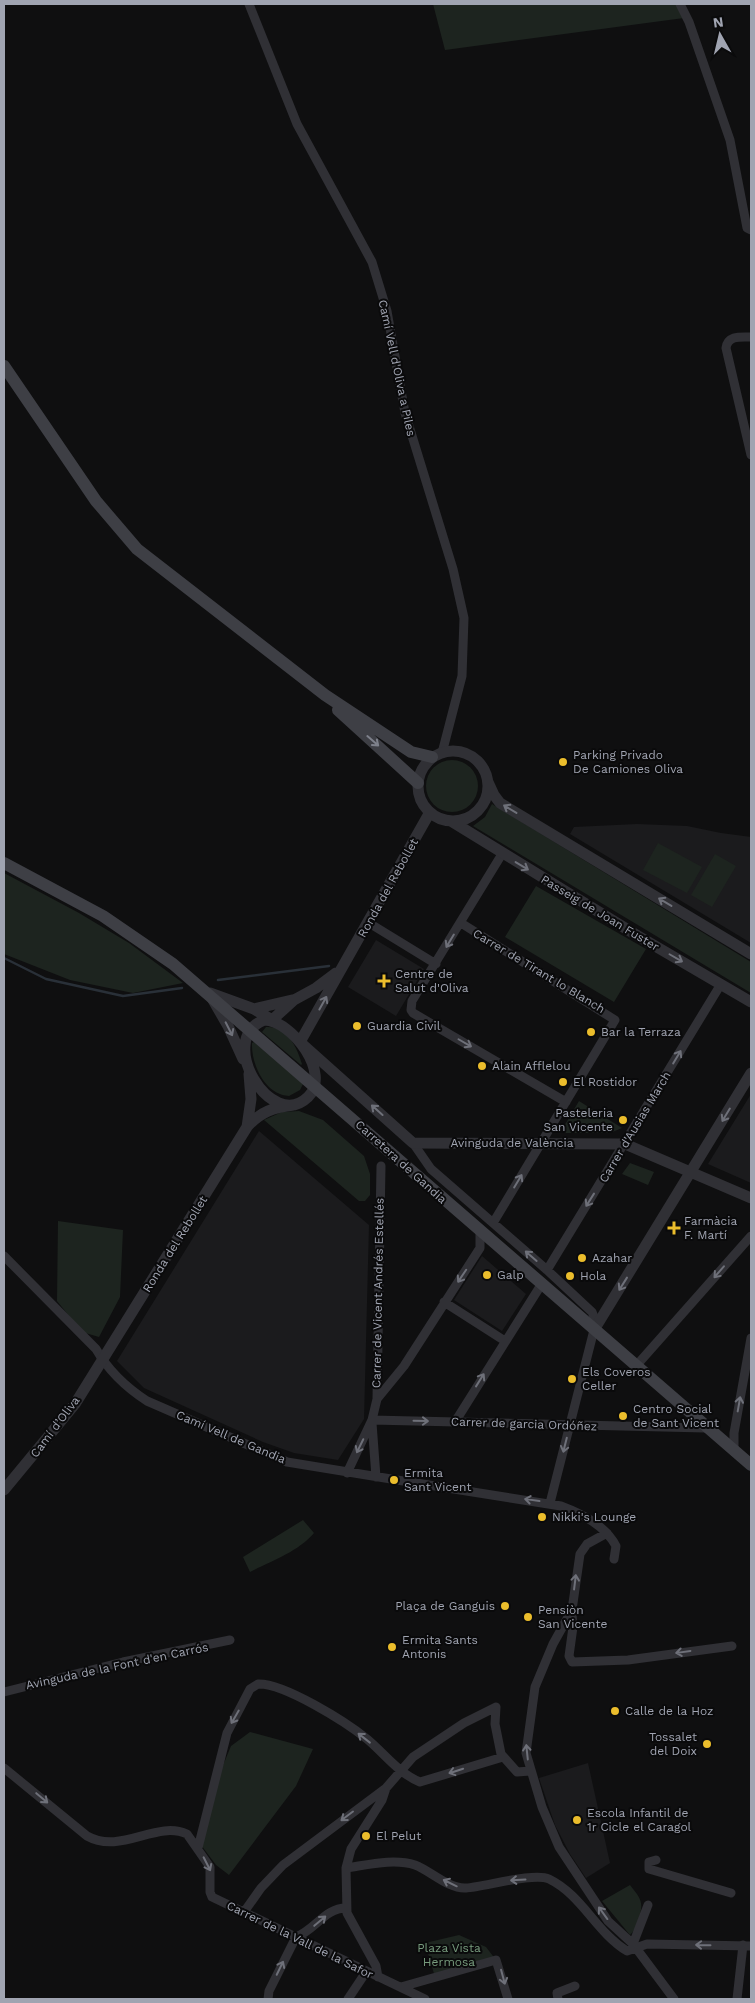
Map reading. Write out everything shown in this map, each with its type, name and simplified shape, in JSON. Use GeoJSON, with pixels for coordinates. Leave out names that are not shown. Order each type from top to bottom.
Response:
{"type":"FeatureCollection","features":[{"type":"Feature","properties":{"kind":"main road"},"geometry":{"type":"LineString","coordinates":[[4,366],[96,501],[131,543],[325,695],[411,752],[437,755]]}},
{"type":"Feature","properties":{"kind":"main road"},"geometry":{"type":"LineString","coordinates":[[325,695],[340,712],[418,782]]}},
{"type":"Feature","properties":{"kind":"main road","name":"Carretera de Gandia"},"geometry":{"type":"LineString","coordinates":[[4,862],[123,928],[157,951],[208,992],[541,1285],[597,1324],[636,1366],[734,1453],[751,1465]]}},
{"type":"Feature","properties":{"kind":"street","name":"Camí Vell d'Oliva a Piles"},"geometry":{"type":"LineString","coordinates":[[249,4],[297,124],[372,262],[387,311],[405,413],[453,569],[464,618],[462,676],[437,755]]}},
{"type":"Feature","properties":{"kind":"street"},"geometry":{"type":"LineString","coordinates":[[680,4],[689,22],[730,140],[747,228],[751,230]]}},
{"type":"Feature","properties":{"kind":"street"},"geometry":{"type":"LineString","coordinates":[[751,337],[733,338],[726,343],[726,348],[751,455]]}},
{"type":"Feature","properties":{"kind":"street"},"geometry":{"type":"LineString","coordinates":[[488,782],[488,792],[479,810],[461,820],[451,821],[430,812],[423,804],[419,794],[418,782],[420,773],[437,755],[463,752],[472,756],[480,763],[498,801],[751,954]]}},
{"type":"Feature","properties":{"kind":"street","name":"Ronda del Rebollet"},"geometry":{"type":"LineString","coordinates":[[300,1042],[369,923],[430,812]]}},
{"type":"Feature","properties":{"kind":"street","name":"Passeig de Joan Fuster"},"geometry":{"type":"LineString","coordinates":[[451,821],[502,854],[751,1002]]}},
{"type":"Feature","properties":{"kind":"street"},"geometry":{"type":"LineString","coordinates":[[493,1223],[566,1102],[413,1013],[410,1008],[412,1001],[502,854]]}},
{"type":"Feature","properties":{"kind":"street"},"geometry":{"type":"LineString","coordinates":[[369,923],[436,964]]}},
{"type":"Feature","properties":{"kind":"street","name":"Carrer de Tirant lo Blanch"},"geometry":{"type":"LineString","coordinates":[[461,923],[615,1020],[566,1102]]}},
{"type":"Feature","properties":{"kind":"street","name":"Ronda del Rebollet"},"geometry":{"type":"LineString","coordinates":[[247,1127],[251,1099],[245,1046],[251,1030],[260,1022],[272,1020],[294,1000],[330,979],[345,963]]}},
{"type":"Feature","properties":{"kind":"street","name":"Carrer d'Ausias March"},"geometry":{"type":"LineString","coordinates":[[547,1270],[721,984]]}},
{"type":"Feature","properties":{"kind":"street"},"geometry":{"type":"LineString","coordinates":[[208,992],[254,1009],[291,1032],[413,1143]]}},
{"type":"Feature","properties":{"kind":"street"},"geometry":{"type":"LineString","coordinates":[[208,992],[228,1026],[248,1068],[263,1092],[278,1102],[294,1106],[308,1097],[315,1086],[313,1068],[300,1042]]}},
{"type":"Feature","properties":{"kind":"street"},"geometry":{"type":"LineString","coordinates":[[254,1009],[294,1000]]}},
{"type":"Feature","properties":{"kind":"street"},"geometry":{"type":"LineString","coordinates":[[550,1503],[597,1324],[751,1073]]}},
{"type":"Feature","properties":{"kind":"street","name":"Ronda del Rebollet"},"geometry":{"type":"LineString","coordinates":[[102,1360],[247,1127],[257,1117],[273,1109],[294,1106]]}},
{"type":"Feature","properties":{"kind":"street","name":"Avinguda de València"},"geometry":{"type":"LineString","coordinates":[[413,1143],[625,1144],[751,1198]]}},
{"type":"Feature","properties":{"kind":"street","name":"Carretera de Gandia"},"geometry":{"type":"LineString","coordinates":[[413,1143],[431,1168],[592,1312],[597,1324]]}},
{"type":"Feature","properties":{"kind":"street","name":"Carrer de Vicent Andrés Estellés"},"geometry":{"type":"LineString","coordinates":[[347,1473],[372,1420],[377,1399],[381,1166]]}},
{"type":"Feature","properties":{"kind":"street"},"geometry":{"type":"LineString","coordinates":[[377,1399],[404,1366],[480,1248],[480,1232]]}},
{"type":"Feature","properties":{"kind":"street"},"geometry":{"type":"LineString","coordinates":[[636,1366],[751,1236]]}},
{"type":"Feature","properties":{"kind":"street","name":"Camí Vell de Gandia"},"geometry":{"type":"LineString","coordinates":[[4,1256],[96,1349],[102,1360],[128,1387],[147,1401],[270,1456],[299,1465],[488,1496],[550,1503],[581,1514],[607,1534]]}},
{"type":"Feature","properties":{"kind":"street"},"geometry":{"type":"LineString","coordinates":[[455,1422],[541,1285]]}},
{"type":"Feature","properties":{"kind":"street"},"geometry":{"type":"LineString","coordinates":[[444,1302],[505,1340]]}},
{"type":"Feature","properties":{"kind":"street"},"geometry":{"type":"LineString","coordinates":[[734,1453],[734,1433],[748,1371],[751,1338]]}},
{"type":"Feature","properties":{"kind":"street","name":"Camí d’Oliva"},"geometry":{"type":"LineString","coordinates":[[4,1490],[69,1411],[102,1360]]}},
{"type":"Feature","properties":{"kind":"street","name":"Carrer de Vicent Andrés Estellés"},"geometry":{"type":"LineString","coordinates":[[372,1420],[376,1477]]}},
{"type":"Feature","properties":{"kind":"street","name":"Carrer de garcia Ordóñez"},"geometry":{"type":"LineString","coordinates":[[372,1420],[705,1428]]}},
{"type":"Feature","properties":{"kind":"street"},"geometry":{"type":"LineString","coordinates":[[614,1559],[616,1546],[607,1534],[587,1544],[581,1550],[572,1610],[573,1627],[569,1656],[572,1662],[628,1660],[732,1646]]}},
{"type":"Feature","properties":{"kind":"street"},"geometry":{"type":"LineString","coordinates":[[572,1610],[553,1644],[535,1686],[526,1747],[530,1771],[559,1848],[608,1921],[635,1946],[674,1999]]}},
{"type":"Feature","properties":{"kind":"street","name":"Avinguda de la Font d'en Carrós"},"geometry":{"type":"LineString","coordinates":[[4,1692],[123,1662],[230,1640]]}},
{"type":"Feature","properties":{"kind":"street"},"geometry":{"type":"LineString","coordinates":[[198,1848],[227,1733],[250,1689],[256,1684],[263,1684],[310,1702],[365,1738],[401,1770],[422,1782],[503,1757]]}},
{"type":"Feature","properties":{"kind":"street"},"geometry":{"type":"LineString","coordinates":[[244,1912],[262,1888],[287,1862],[386,1788],[413,1757],[460,1726],[496,1707],[496,1727],[503,1757],[517,1772],[530,1771]]}},
{"type":"Feature","properties":{"kind":"street","name":"Carrer de la Vall de la Safor"},"geometry":{"type":"LineString","coordinates":[[4,1768],[92,1839],[116,1842],[172,1830],[187,1834],[210,1867],[210,1892],[212,1897],[425,1999]]}},
{"type":"Feature","properties":{"kind":"street"},"geometry":{"type":"LineString","coordinates":[[378,1977],[369,1955],[349,1920],[346,1908],[346,1868],[351,1849],[382,1800],[386,1788]]}},
{"type":"Feature","properties":{"kind":"street"},"geometry":{"type":"LineString","coordinates":[[656,1860],[650,1860],[648,1867],[731,1893]]}},
{"type":"Feature","properties":{"kind":"street"},"geometry":{"type":"LineString","coordinates":[[346,1868],[406,1863],[420,1867],[461,1888],[538,1878],[550,1880],[578,1901],[613,1940],[627,1951],[635,1946],[652,1944],[747,1946],[737,1999]]}},
{"type":"Feature","properties":{"kind":"street"},"geometry":{"type":"LineString","coordinates":[[635,1946],[648,1905]]}},
{"type":"Feature","properties":{"kind":"street"},"geometry":{"type":"LineString","coordinates":[[268,1999],[269,1991],[296,1937],[304,1934],[333,1910],[346,1908]]}},
{"type":"Feature","properties":{"kind":"street"},"geometry":{"type":"LineString","coordinates":[[356,1967],[369,1955]]}},
{"type":"Feature","properties":{"kind":"street"},"geometry":{"type":"LineString","coordinates":[[400,1987],[496,1960],[508,1999]]}},
{"type":"Feature","properties":{"kind":"street"},"geometry":{"type":"LineString","coordinates":[[348,1999],[366,1972]]}},
{"type":"Feature","properties":{"kind":"street"},"geometry":{"type":"LineString","coordinates":[[558,1996],[575,1986]]}},
{"type":"Feature","properties":{"kind":"shaded area"},"geometry":{"type":"Polygon","coordinates":[[[637,824],[687,826],[751,837],[751,943],[570,834],[574,827],[637,824]]]}},
{"type":"Feature","properties":{"kind":"shaded area","name":"Centre de Salut d'Oliva"},"geometry":{"type":"Polygon","coordinates":[[[376,940],[424,969],[396,1016],[348,987],[376,940]]]}},
{"type":"Feature","properties":{"kind":"shaded area"},"geometry":{"type":"Polygon","coordinates":[[[751,1094],[751,1183],[708,1164],[751,1094]]]}},
{"type":"Feature","properties":{"kind":"shaded area"},"geometry":{"type":"Polygon","coordinates":[[[259,1131],[369,1225],[364,1419],[338,1460],[294,1453],[263,1442],[144,1388],[117,1361],[259,1131]]]}},
{"type":"Feature","properties":{"kind":"shaded area","name":"Galp"},"geometry":{"type":"Polygon","coordinates":[[[482,1256],[526,1294],[502,1331],[454,1300],[482,1256]]]}},
{"type":"Feature","properties":{"kind":"shaded area","name":"Escola Infantil de 1r Cicle el Caragol"},"geometry":{"type":"Polygon","coordinates":[[[588,1763],[610,1863],[586,1878],[570,1854],[555,1825],[539,1778],[588,1763]]]}},
{"type":"Feature","properties":{"kind":"green space"},"geometry":{"type":"Polygon","coordinates":[[[433,4],[677,4],[684,18],[445,50],[433,4]]]}},
{"type":"Feature","properties":{"kind":"green space"},"geometry":{"type":"Polygon","coordinates":[[[452,760],[462,762],[470,768],[476,776],[478,786],[476,796],[470,804],[462,810],[452,812],[442,810],[434,804],[428,796],[426,786],[428,776],[434,768],[442,762],[452,760]]]}},
{"type":"Feature","properties":{"kind":"green space"},"geometry":{"type":"Polygon","coordinates":[[[492,804],[751,962],[751,993],[473,826],[485,817],[492,804]]]}},
{"type":"Feature","properties":{"kind":"green space"},"geometry":{"type":"Polygon","coordinates":[[[658,843],[702,867],[687,893],[643,870],[658,843]]]}},
{"type":"Feature","properties":{"kind":"green space"},"geometry":{"type":"Polygon","coordinates":[[[715,854],[736,866],[712,907],[691,895],[715,854]]]}},
{"type":"Feature","properties":{"kind":"green space"},"geometry":{"type":"Polygon","coordinates":[[[4,873],[79,913],[129,943],[183,983],[133,993],[70,980],[4,954],[4,873]]]}},
{"type":"Feature","properties":{"kind":"green space"},"geometry":{"type":"Polygon","coordinates":[[[536,886],[646,949],[614,1002],[505,937],[536,886]]]}},
{"type":"Feature","properties":{"kind":"green space"},"geometry":{"type":"Polygon","coordinates":[[[266,1027],[280,1030],[290,1039],[297,1051],[301,1065],[262,1032],[266,1027]]]}},
{"type":"Feature","properties":{"kind":"green space"},"geometry":{"type":"Polygon","coordinates":[[[254,1042],[303,1084],[300,1090],[289,1096],[280,1094],[266,1084],[254,1060],[252,1043],[254,1042]]]}},
{"type":"Feature","properties":{"kind":"green space"},"geometry":{"type":"Polygon","coordinates":[[[579,1101],[622,1128],[610,1133],[564,1133],[563,1128],[579,1101]]]}},
{"type":"Feature","properties":{"kind":"green space"},"geometry":{"type":"Polygon","coordinates":[[[299,1111],[323,1120],[364,1156],[370,1174],[370,1195],[365,1201],[359,1201],[264,1120],[282,1112],[299,1111]]]}},
{"type":"Feature","properties":{"kind":"green space"},"geometry":{"type":"Polygon","coordinates":[[[630,1163],[654,1172],[648,1185],[622,1174],[630,1163]]]}},
{"type":"Feature","properties":{"kind":"green space"},"geometry":{"type":"Polygon","coordinates":[[[58,1221],[123,1230],[120,1297],[99,1337],[82,1332],[57,1301],[58,1221]]]}},
{"type":"Feature","properties":{"kind":"green space"},"geometry":{"type":"Polygon","coordinates":[[[303,1520],[314,1533],[308,1540],[284,1555],[250,1572],[243,1557],[303,1520]]]}},
{"type":"Feature","properties":{"kind":"green space"},"geometry":{"type":"Polygon","coordinates":[[[250,1732],[313,1749],[296,1786],[229,1875],[216,1865],[201,1845],[219,1775],[231,1746],[250,1732]]]}},
{"type":"Feature","properties":{"kind":"green space"},"geometry":{"type":"Polygon","coordinates":[[[630,1885],[637,1894],[641,1906],[637,1923],[630,1935],[602,1901],[630,1885]]]}},
{"type":"Feature","properties":{"kind":"green space","name":"Plaza Vista Hermosa"},"geometry":{"type":"Polygon","coordinates":[[[459,1935],[486,1947],[496,1960],[435,1977],[425,1943],[459,1935]]]}},
{"type":"Feature","properties":{"kind":"waterway"},"geometry":{"type":"LineString","coordinates":[[4,958],[46,979],[123,996],[182,988]]}},
{"type":"Feature","properties":{"kind":"waterway"},"geometry":{"type":"LineString","coordinates":[[218,980],[329,966]]}},
{"type":"Feature","properties":{"kind":"place","name":"Parking Privado De Camiones Oliva"},"geometry":{"type":"Point","coordinates":[563,762]}},
{"type":"Feature","properties":{"kind":"place","name":"Centre de Salut d'Oliva"},"geometry":{"type":"Point","coordinates":[384,981]}},
{"type":"Feature","properties":{"kind":"place","name":"Guardia Civil"},"geometry":{"type":"Point","coordinates":[357,1026]}},
{"type":"Feature","properties":{"kind":"place","name":"Bar la Terraza"},"geometry":{"type":"Point","coordinates":[591,1032]}},
{"type":"Feature","properties":{"kind":"place","name":"Alain Afflelou"},"geometry":{"type":"Point","coordinates":[482,1066]}},
{"type":"Feature","properties":{"kind":"place","name":"El Rostidor"},"geometry":{"type":"Point","coordinates":[563,1082]}},
{"type":"Feature","properties":{"kind":"place","name":"Pasteleria San Vicente"},"geometry":{"type":"Point","coordinates":[623,1120]}},
{"type":"Feature","properties":{"kind":"place","name":"Farmàcia F. Martí"},"geometry":{"type":"Point","coordinates":[674,1228]}},
{"type":"Feature","properties":{"kind":"place","name":"Azahar"},"geometry":{"type":"Point","coordinates":[582,1258]}},
{"type":"Feature","properties":{"kind":"place","name":"Galp"},"geometry":{"type":"Point","coordinates":[487,1275]}},
{"type":"Feature","properties":{"kind":"place","name":"Hola"},"geometry":{"type":"Point","coordinates":[570,1276]}},
{"type":"Feature","properties":{"kind":"place","name":"Els Coveros Celler"},"geometry":{"type":"Point","coordinates":[572,1379]}},
{"type":"Feature","properties":{"kind":"place","name":"Centro Social de Sant Vicent"},"geometry":{"type":"Point","coordinates":[623,1416]}},
{"type":"Feature","properties":{"kind":"place","name":"Ermita Sant Vicent"},"geometry":{"type":"Point","coordinates":[394,1480]}},
{"type":"Feature","properties":{"kind":"place","name":"Nikki's Lounge"},"geometry":{"type":"Point","coordinates":[542,1517]}},
{"type":"Feature","properties":{"kind":"place","name":"Plaça de Ganguis"},"geometry":{"type":"Point","coordinates":[505,1606]}},
{"type":"Feature","properties":{"kind":"place","name":"Pensiòn San Vicente"},"geometry":{"type":"Point","coordinates":[528,1617]}},
{"type":"Feature","properties":{"kind":"place","name":"Ermita Sants Antonis"},"geometry":{"type":"Point","coordinates":[392,1647]}},
{"type":"Feature","properties":{"kind":"place","name":"Calle de la Hoz"},"geometry":{"type":"Point","coordinates":[615,1711]}},
{"type":"Feature","properties":{"kind":"place","name":"Tossalet del Doix"},"geometry":{"type":"Point","coordinates":[707,1744]}},
{"type":"Feature","properties":{"kind":"place","name":"Escola Infantil de 1r Cicle el Caragol"},"geometry":{"type":"Point","coordinates":[577,1820]}},
{"type":"Feature","properties":{"kind":"place","name":"El Pelut"},"geometry":{"type":"Point","coordinates":[366,1836]}}]}
